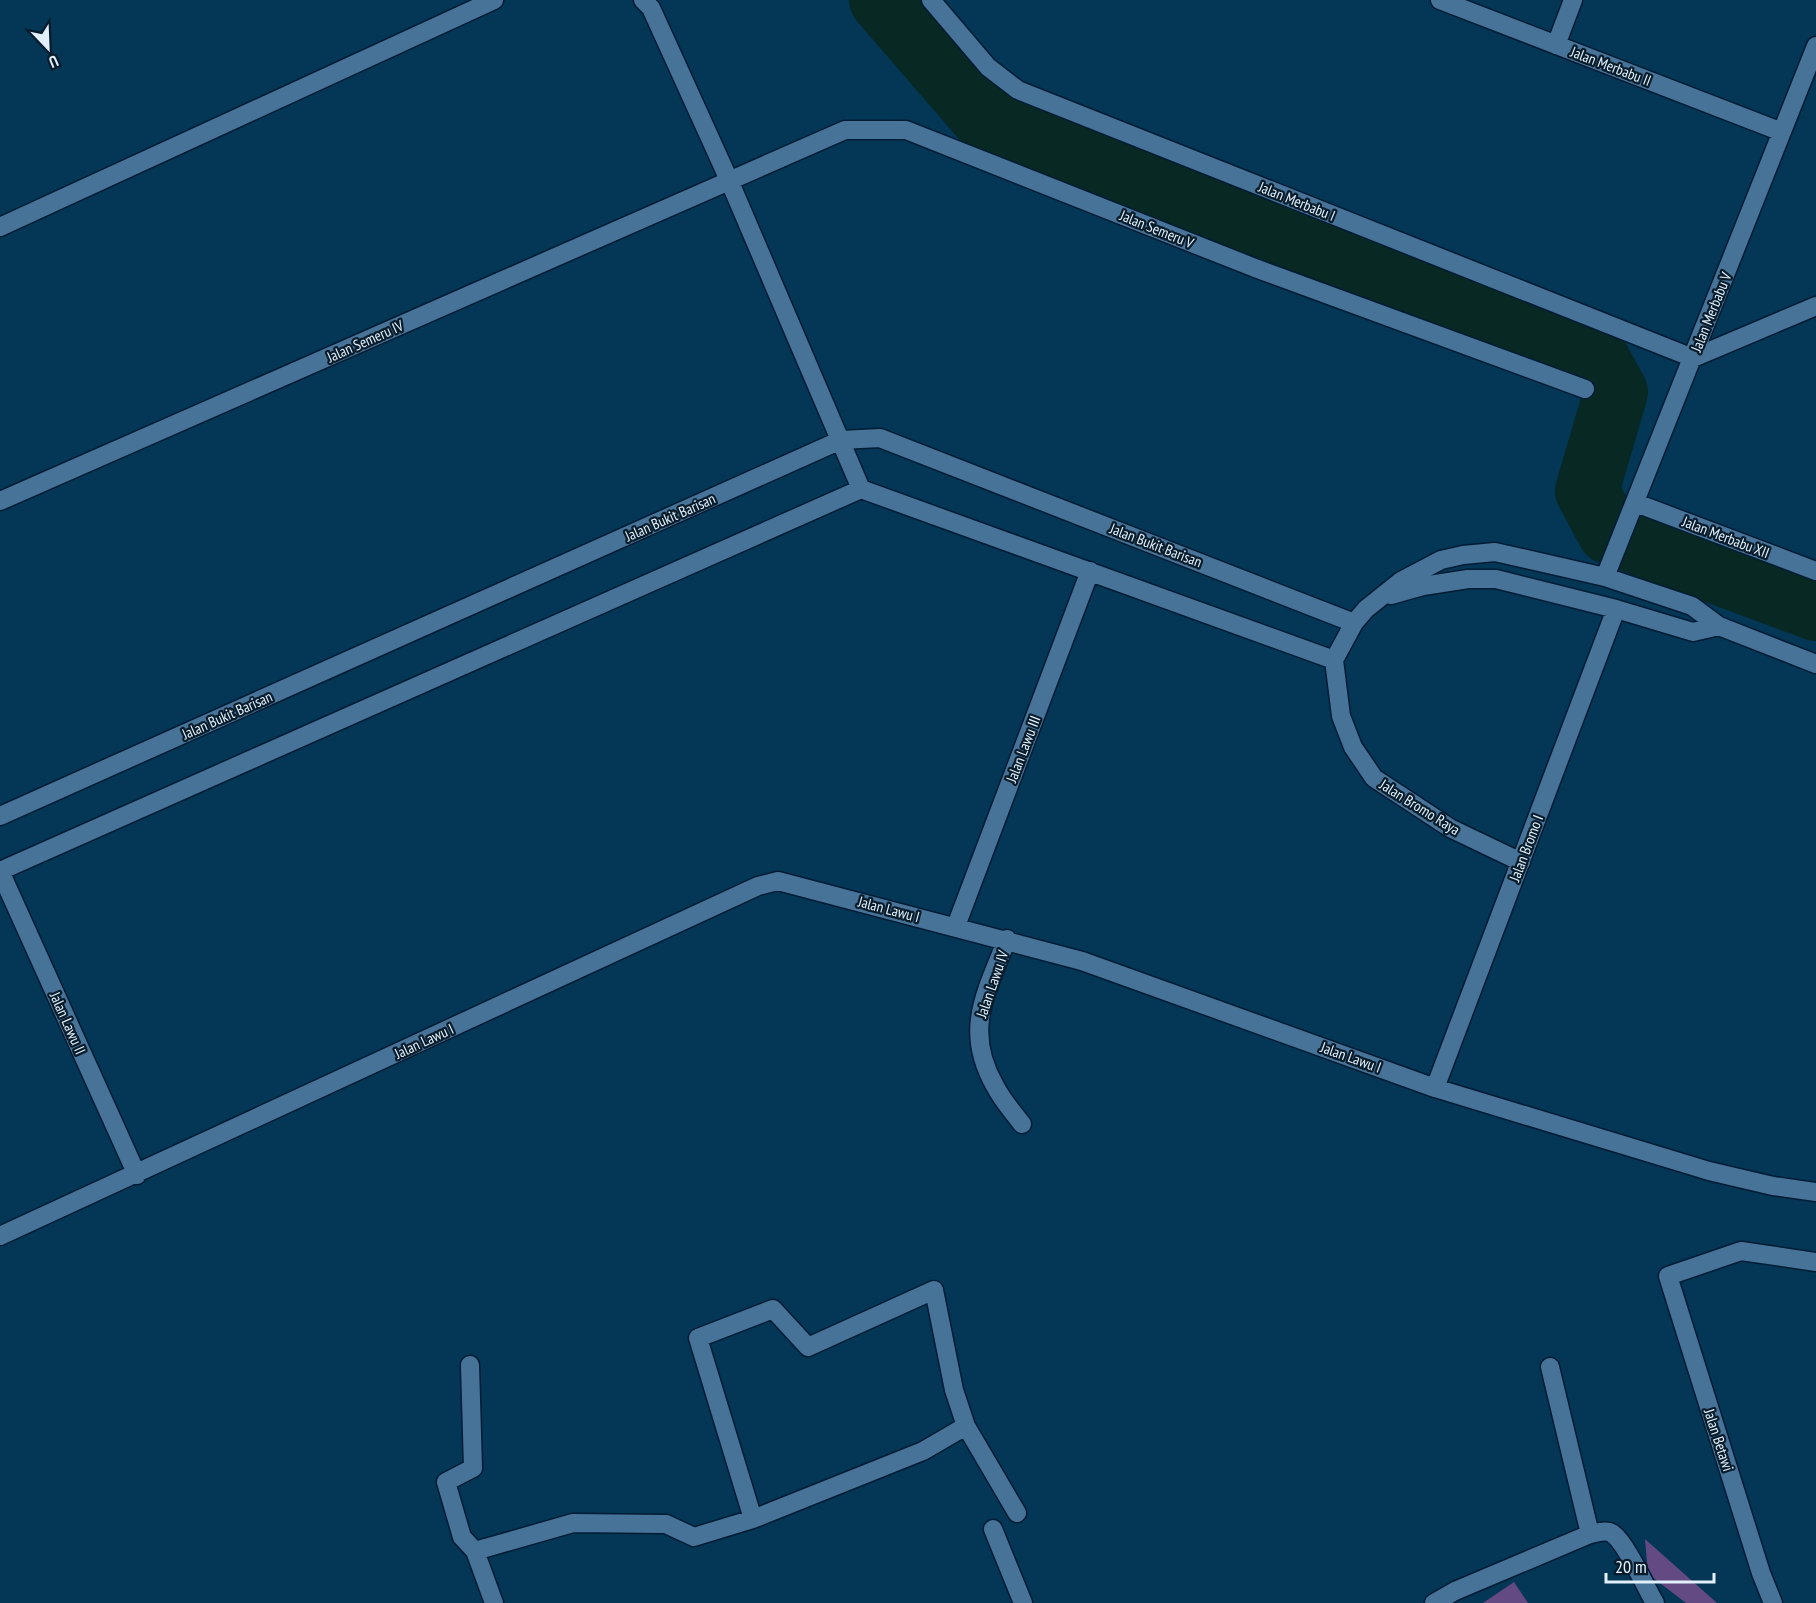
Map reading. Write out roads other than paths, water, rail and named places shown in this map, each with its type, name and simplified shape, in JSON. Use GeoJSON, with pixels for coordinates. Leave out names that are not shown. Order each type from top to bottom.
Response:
{"type":"FeatureCollection","features":[{"type":"Feature","properties":{"kind":"street"},"geometry":{"type":"LineString","coordinates":[[0,226],[494,0]]}},
{"type":"Feature","properties":{"kind":"street"},"geometry":{"type":"LineString","coordinates":[[643,0],[651,8],[729,180],[861,489]]}},
{"type":"Feature","properties":{"kind":"street","name":"Jalan Merbabu I"},"geometry":{"type":"LineString","coordinates":[[932,0],[988,67],[1018,90],[1694,358]]}},
{"type":"Feature","properties":{"kind":"street","name":"Jalan Merbabu II"},"geometry":{"type":"LineString","coordinates":[[1440,0],[1782,132]]}},
{"type":"Feature","properties":{"kind":"street"},"geometry":{"type":"LineString","coordinates":[[1556,45],[1573,0]]}},
{"type":"Feature","properties":{"kind":"street","name":"Jalan Merbabu V"},"geometry":{"type":"LineString","coordinates":[[1609,570],[1816,46]]}},
{"type":"Feature","properties":{"kind":"street","name":"Jalan Semeru V"},"geometry":{"type":"LineString","coordinates":[[729,180],[845,130],[906,130],[1255,268],[1585,389]]}},
{"type":"Feature","properties":{"kind":"street","name":"Jalan Semeru IV"},"geometry":{"type":"LineString","coordinates":[[0,501],[729,180]]}},
{"type":"Feature","properties":{"kind":"street"},"geometry":{"type":"LineString","coordinates":[[1694,358],[1816,306]]}},
{"type":"Feature","properties":{"kind":"street","name":"Jalan Bukit Barisan"},"geometry":{"type":"LineString","coordinates":[[0,816],[841,440],[880,438],[1354,622]]}},
{"type":"Feature","properties":{"kind":"street"},"geometry":{"type":"LineString","coordinates":[[0,871],[861,489],[1334,660],[1354,622],[1401,581],[1442,560],[1463,555],[1495,552],[1609,570],[1692,606],[1719,626],[1816,664]]}},
{"type":"Feature","properties":{"kind":"street","name":"Jalan Merbabu XII"},"geometry":{"type":"LineString","coordinates":[[1636,503],[1816,571]]}},
{"type":"Feature","properties":{"kind":"street","name":"Jalan Lawu III"},"geometry":{"type":"LineString","coordinates":[[956,926],[1090,571]]}},
{"type":"Feature","properties":{"kind":"street"},"geometry":{"type":"LineString","coordinates":[[1379,598],[1423,586],[1468,579],[1496,579],[1616,609],[1692,632],[1719,626]]}},
{"type":"Feature","properties":{"kind":"street","name":"Jalan Bromo I"},"geometry":{"type":"LineString","coordinates":[[1435,1088],[1616,609]]}},
{"type":"Feature","properties":{"kind":"street","name":"Jalan Bromo Raya"},"geometry":{"type":"LineString","coordinates":[[1334,660],[1341,716],[1353,747],[1374,778],[1450,828],[1521,862]]}},
{"type":"Feature","properties":{"kind":"street","name":"Jalan Lawu II"},"geometry":{"type":"LineString","coordinates":[[0,871],[137,1175]]}},
{"type":"Feature","properties":{"kind":"street","name":"Jalan Lawu I"},"geometry":{"type":"LineString","coordinates":[[0,1236],[137,1175],[758,886],[778,881],[1082,960],[1435,1088],[1709,1171],[1773,1186],[1816,1192]]}},
{"type":"Feature","properties":{"kind":"street","name":"Jalan Lawu IV"},"geometry":{"type":"LineString","coordinates":[[1007,939],[984,998],[978,1021],[979,1045],[984,1064],[995,1087],[1022,1124]]}},
{"type":"Feature","properties":{"kind":"street","name":"Jalan Betawi"},"geometry":{"type":"LineString","coordinates":[[1773,1603],[1761,1573],[1668,1276],[1741,1251],[1816,1262]]}},
{"type":"Feature","properties":{"kind":"street"},"geometry":{"type":"LineString","coordinates":[[753,1519],[698,1338],[773,1309],[808,1347],[934,1290],[954,1390],[966,1426],[1017,1513]]}},
{"type":"Feature","properties":{"kind":"street"},"geometry":{"type":"LineString","coordinates":[[470,1365],[473,1468],[446,1482],[462,1537],[475,1551],[494,1603]]}},
{"type":"Feature","properties":{"kind":"street"},"geometry":{"type":"LineString","coordinates":[[1550,1367],[1590,1534]]}},
{"type":"Feature","properties":{"kind":"street"},"geometry":{"type":"LineString","coordinates":[[475,1551],[573,1523],[666,1524],[694,1537],[753,1519],[923,1451],[966,1426]]}},
{"type":"Feature","properties":{"kind":"street"},"geometry":{"type":"LineString","coordinates":[[993,1529],[1023,1603]]}},
{"type":"Feature","properties":{"kind":"street"},"geometry":{"type":"LineString","coordinates":[[1434,1603],[1455,1591],[1590,1534],[1602,1532],[1613,1534],[1621,1543],[1655,1603]]}},
{"type":"Feature","properties":{"kind":"waterway"},"geometry":{"type":"LineString","coordinates":[[881,0],[983,118],[1598,359],[1616,392],[1587,491],[1609,532],[1816,609]]}}]}
